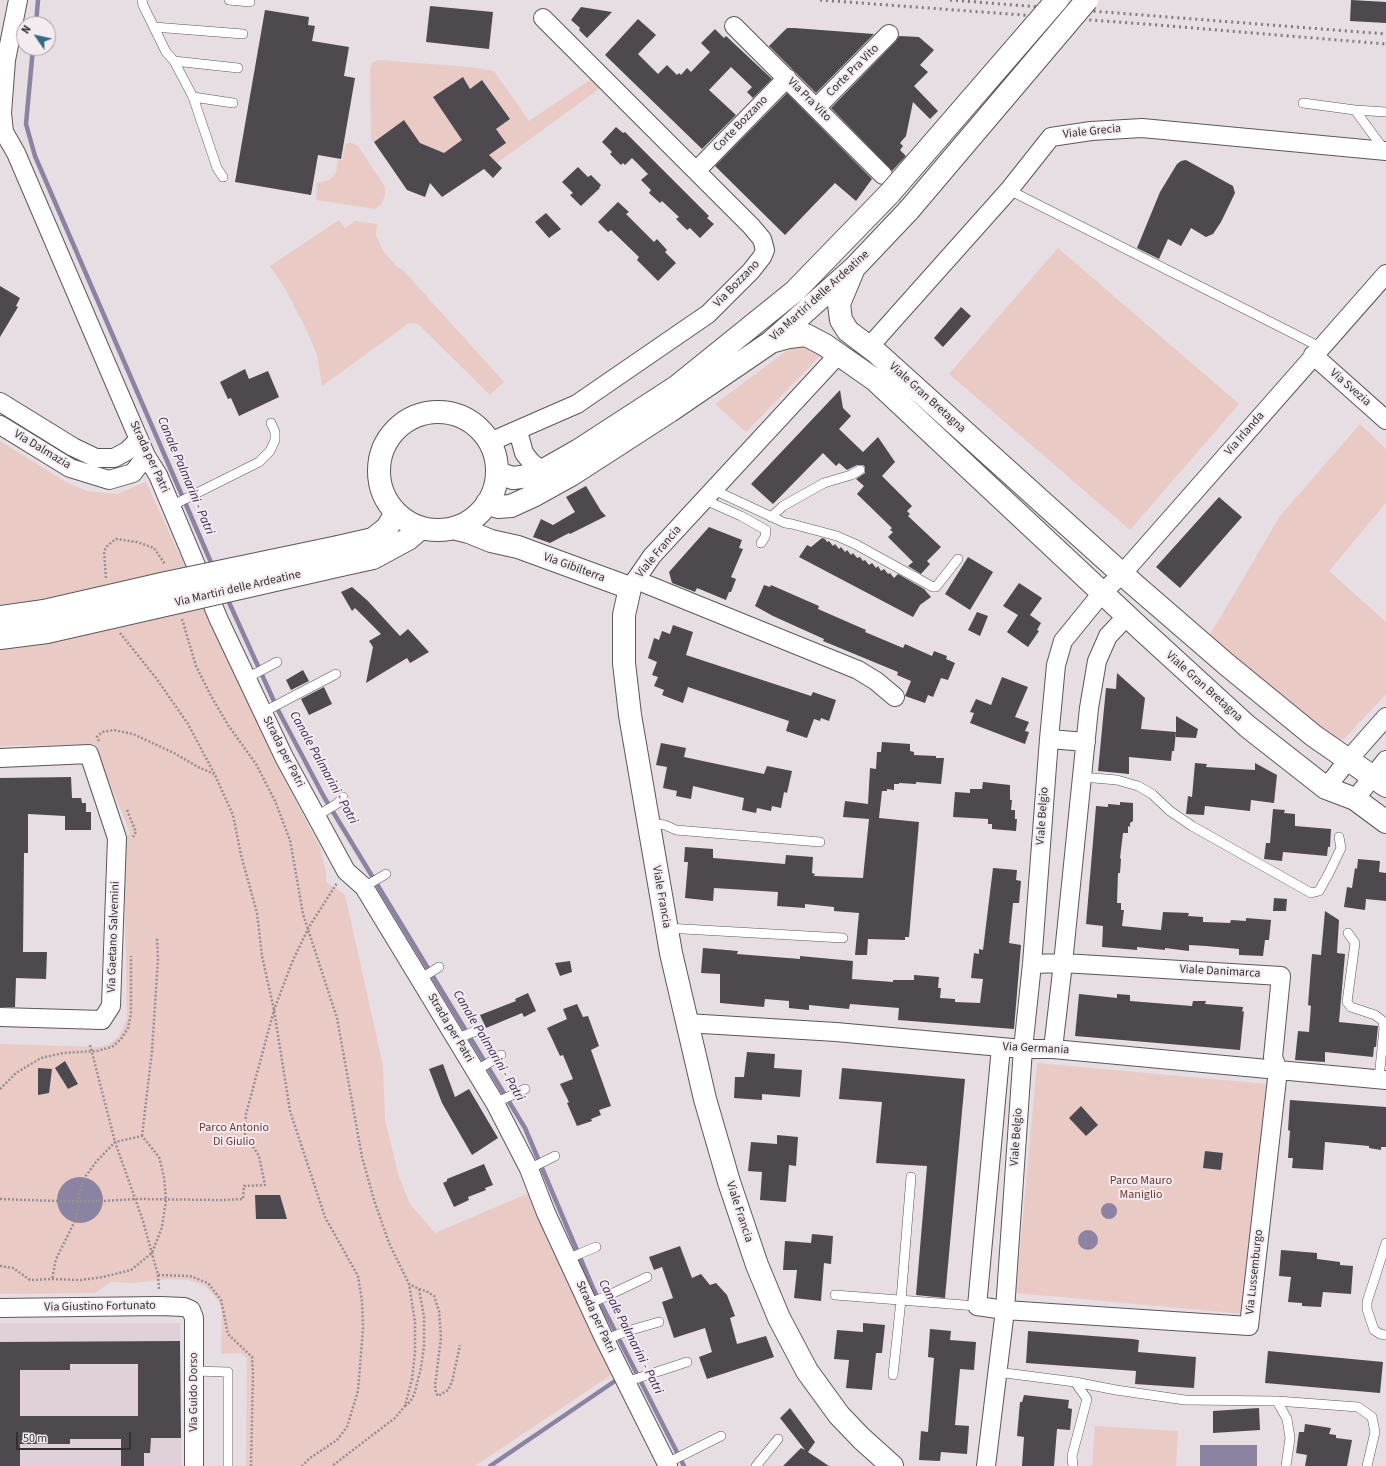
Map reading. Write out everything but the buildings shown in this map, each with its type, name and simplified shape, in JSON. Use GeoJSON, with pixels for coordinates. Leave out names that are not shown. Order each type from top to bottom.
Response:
{"type":"FeatureCollection","features":[{"type":"Feature","properties":{"kind":"street","name":"Strada per Patri"},"geometry":{"type":"LineString","coordinates":[[18,0],[3,59],[1,113],[4,132],[16,153],[146,456],[158,475],[219,620],[267,710],[284,757],[321,814],[346,871],[366,886],[420,979],[459,1038],[498,1102],[532,1168],[546,1213],[669,1463]]}},
{"type":"Feature","properties":{"kind":"street","name":"Via Martiri delle Ardeatine"},"geometry":{"type":"LineString","coordinates":[[497,473],[513,478],[528,476],[542,471],[586,446],[676,387],[795,291],[886,184],[1057,0]]}},
{"type":"Feature","properties":{"kind":"street","name":"Via Martiri delle Ardeatine"},"geometry":{"type":"LineString","coordinates":[[483,508],[511,506],[535,495],[571,475],[670,411],[771,342],[854,268],[909,210],[1087,0]]}},
{"type":"Feature","properties":{"kind":"street","name":"Via Bozzano"},"geometry":{"type":"LineString","coordinates":[[490,442],[577,404],[708,314],[750,271],[762,257],[765,250],[762,239],[751,226],[543,18]]}},
{"type":"Feature","properties":{"kind":"street","name":"Via Pra Vito"},"geometry":{"type":"LineString","coordinates":[[734,26],[816,108],[886,184]]}},
{"type":"Feature","properties":{"kind":"street","name":"Corte Pra Vito"},"geometry":{"type":"LineString","coordinates":[[816,108],[889,34]]}},
{"type":"Feature","properties":{"kind":"street","name":"Corte Bozzano"},"geometry":{"type":"LineString","coordinates":[[696,171],[786,78]]}},
{"type":"Feature","properties":{"kind":"street","name":"Viale Grecia"},"geometry":{"type":"LineString","coordinates":[[869,347],[1009,190],[1051,137],[1091,131],[1142,128],[1385,151]]}},
{"type":"Feature","properties":{"kind":"street","name":"Viale Gran Bretagna"},"geometry":{"type":"LineString","coordinates":[[854,268],[839,304],[841,320],[848,331],[869,347],[1122,574],[1232,669],[1314,736],[1379,781]]}},
{"type":"Feature","properties":{"kind":"street","name":"Via Irlanda"},"geometry":{"type":"LineString","coordinates":[[1102,593],[1122,574],[1317,351],[1383,284]]}},
{"type":"Feature","properties":{"kind":"street","name":"Viale Gran Bretagna"},"geometry":{"type":"LineString","coordinates":[[771,342],[789,337],[806,335],[825,345],[875,380],[1102,593],[1248,726],[1326,788],[1355,799],[1386,822]]}},
{"type":"Feature","properties":{"kind":"street","name":"Via Svezia"},"geometry":{"type":"LineString","coordinates":[[1317,351],[1386,420]]}},
{"type":"Feature","properties":{"kind":"street","name":"Viale Francia"},"geometry":{"type":"LineString","coordinates":[[838,355],[652,556],[633,584],[624,615],[624,663],[630,715],[666,928],[686,1023],[705,1099],[729,1182],[757,1265],[780,1318],[807,1371],[839,1415],[861,1438],[892,1466]]}},
{"type":"Feature","properties":{"kind":"street","name":"Via Dalmazia"},"geometry":{"type":"LineString","coordinates":[[0,402],[74,447],[96,458],[114,458],[127,451],[139,439]]}},
{"type":"Feature","properties":{"kind":"street"},"geometry":{"type":"LineString","coordinates":[[428,412],[446,412],[464,417],[479,428],[490,442],[495,457],[497,473],[494,489],[483,508],[467,522],[453,528],[437,530],[421,528],[396,514],[385,498],[379,481],[379,463],[385,445],[395,430],[410,418],[428,412]]}},
{"type":"Feature","properties":{"kind":"street","name":"Via Dalmazia"},"geometry":{"type":"LineString","coordinates":[[0,424],[70,468],[109,480],[133,473],[146,456]]}},
{"type":"Feature","properties":{"kind":"street"},"geometry":{"type":"LineString","coordinates":[[518,431],[524,453],[531,462],[542,471]]}},
{"type":"Feature","properties":{"kind":"street","name":"Via Gibilterra"},"geometry":{"type":"LineString","coordinates":[[483,508],[484,526],[493,534],[518,547]]}},
{"type":"Feature","properties":{"kind":"street"},"geometry":{"type":"LineString","coordinates":[[1037,532],[1054,512]]}},
{"type":"Feature","properties":{"kind":"street","name":"Via Martiri delle Ardeatine"},"geometry":{"type":"LineString","coordinates":[[0,638],[47,632],[340,556],[373,539],[387,528],[396,514]]}},
{"type":"Feature","properties":{"kind":"street","name":"Via Martiri delle Ardeatine"},"geometry":{"type":"LineString","coordinates":[[0,617],[44,611],[166,583],[340,556],[373,558],[408,540],[421,528]]}},
{"type":"Feature","properties":{"kind":"street","name":"Via Gibilterra"},"geometry":{"type":"LineString","coordinates":[[453,528],[633,584]]}},
{"type":"Feature","properties":{"kind":"street"},"geometry":{"type":"LineString","coordinates":[[633,584],[858,670],[876,681],[895,697]]}},
{"type":"Feature","properties":{"kind":"street","name":"Viale Belgio"},"geometry":{"type":"LineString","coordinates":[[986,1466],[1005,1310],[1023,1049],[1032,964],[1056,665],[1063,641],[1102,593]]}},
{"type":"Feature","properties":{"kind":"street"},"geometry":{"type":"LineString","coordinates":[[1053,1049],[1082,777],[1097,661],[1108,636],[1127,616]]}},
{"type":"Feature","properties":{"kind":"street"},"geometry":{"type":"LineString","coordinates":[[1326,788],[1348,760],[1386,717]]}},
{"type":"Feature","properties":{"kind":"street"},"geometry":{"type":"LineString","coordinates":[[1049,739],[1086,742]]}},
{"type":"Feature","properties":{"kind":"street","name":"Via Gaetano Salvemini"},"geometry":{"type":"LineString","coordinates":[[0,758],[89,754],[117,838],[111,1006],[102,1020],[0,1017]]}},
{"type":"Feature","properties":{"kind":"street"},"geometry":{"type":"LineString","coordinates":[[1355,799],[1379,781],[1386,760]]}},
{"type":"Feature","properties":{"kind":"street"},"geometry":{"type":"LineString","coordinates":[[1032,964],[1063,963]]}},
{"type":"Feature","properties":{"kind":"street","name":"Viale Danimarca"},"geometry":{"type":"LineString","coordinates":[[1063,963],[1281,976],[1273,1057],[1278,1070]]}},
{"type":"Feature","properties":{"kind":"street","name":"Via Germania"},"geometry":{"type":"LineString","coordinates":[[686,1023],[836,1032],[1023,1049],[1053,1049],[1382,1079]]}},
{"type":"Feature","properties":{"kind":"street","name":"Viale Belgio"},"geometry":{"type":"LineString","coordinates":[[977,1306],[1001,1047]]}},
{"type":"Feature","properties":{"kind":"street","name":"Via Lussemburgo"},"geometry":{"type":"LineString","coordinates":[[1005,1310],[1249,1326],[1278,1070]]}},
{"type":"Feature","properties":{"kind":"street"},"geometry":{"type":"LineString","coordinates":[[977,1306],[1005,1310]]}},
{"type":"Feature","properties":{"kind":"street","name":"Via Giustino Fortunato"},"geometry":{"type":"LineString","coordinates":[[0,1308],[184,1307],[191,1310],[194,1318]]}},
{"type":"Feature","properties":{"kind":"street","name":"Via Guido Dorso"},"geometry":{"type":"LineString","coordinates":[[194,1318],[194,1466]]}},
{"type":"Feature","properties":{"kind":"lane"},"geometry":{"type":"LineString","coordinates":[[142,0],[166,52],[174,61],[193,98],[217,168],[223,177]]}},
{"type":"Feature","properties":{"kind":"lane"},"geometry":{"type":"LineString","coordinates":[[229,0],[250,2]]}},
{"type":"Feature","properties":{"kind":"lane"},"geometry":{"type":"LineString","coordinates":[[154,27],[243,34]]}},
{"type":"Feature","properties":{"kind":"lane"},"geometry":{"type":"LineString","coordinates":[[174,61],[238,68]]}},
{"type":"Feature","properties":{"kind":"lane"},"geometry":{"type":"LineString","coordinates":[[193,98],[233,103]]}},
{"type":"Feature","properties":{"kind":"lane"},"geometry":{"type":"LineString","coordinates":[[1303,103],[1355,110],[1386,112]]}},
{"type":"Feature","properties":{"kind":"lane"},"geometry":{"type":"LineString","coordinates":[[1355,110],[1385,151]]}},
{"type":"Feature","properties":{"kind":"lane"},"geometry":{"type":"LineString","coordinates":[[1009,190],[1317,351]]}},
{"type":"Feature","properties":{"kind":"lane"},"geometry":{"type":"LineString","coordinates":[[171,506],[259,462],[270,451],[275,440],[271,423]]}},
{"type":"Feature","properties":{"kind":"lane"},"geometry":{"type":"LineString","coordinates":[[771,517],[783,506],[824,483],[851,475],[860,470]]}},
{"type":"Feature","properties":{"kind":"lane"},"geometry":{"type":"LineString","coordinates":[[709,495],[785,523],[837,536],[855,544],[933,587],[936,587],[958,559]]}},
{"type":"Feature","properties":{"kind":"lane"},"geometry":{"type":"LineString","coordinates":[[709,495],[766,530],[765,537],[761,543]]}},
{"type":"Feature","properties":{"kind":"lane"},"geometry":{"type":"LineString","coordinates":[[250,676],[277,662]]}},
{"type":"Feature","properties":{"kind":"lane"},"geometry":{"type":"LineString","coordinates":[[267,710],[336,674]]}},
{"type":"Feature","properties":{"kind":"lane"},"geometry":{"type":"LineString","coordinates":[[1082,777],[1117,780],[1138,786],[1152,794],[1170,811],[1192,826],[1311,893],[1319,890],[1329,873],[1341,848],[1339,837]]}},
{"type":"Feature","properties":{"kind":"lane"},"geometry":{"type":"LineString","coordinates":[[321,814],[340,800]]}},
{"type":"Feature","properties":{"kind":"lane"},"geometry":{"type":"LineString","coordinates":[[649,823],[665,825],[676,830],[820,842]]}},
{"type":"Feature","properties":{"kind":"lane"},"geometry":{"type":"LineString","coordinates":[[366,886],[384,876]]}},
{"type":"Feature","properties":{"kind":"lane"},"geometry":{"type":"LineString","coordinates":[[666,928],[842,938]]}},
{"type":"Feature","properties":{"kind":"lane"},"geometry":{"type":"LineString","coordinates":[[1348,933],[1355,943],[1347,1002],[1351,1007],[1375,1015],[1383,1021],[1382,1079]]}},
{"type":"Feature","properties":{"kind":"lane"},"geometry":{"type":"LineString","coordinates":[[420,979],[439,968]]}},
{"type":"Feature","properties":{"kind":"lane"},"geometry":{"type":"LineString","coordinates":[[459,1038],[475,1031]]}},
{"type":"Feature","properties":{"kind":"lane"},"geometry":{"type":"LineString","coordinates":[[478,1069],[501,1055]]}},
{"type":"Feature","properties":{"kind":"lane"},"geometry":{"type":"LineString","coordinates":[[498,1102],[525,1089]]}},
{"type":"Feature","properties":{"kind":"lane"},"geometry":{"type":"LineString","coordinates":[[532,1168],[551,1158]]}},
{"type":"Feature","properties":{"kind":"lane"},"geometry":{"type":"LineString","coordinates":[[893,1375],[911,1177]]}},
{"type":"Feature","properties":{"kind":"lane"},"geometry":{"type":"LineString","coordinates":[[1386,1243],[1367,1302],[1367,1309],[1374,1330],[1380,1334],[1386,1335]]}},
{"type":"Feature","properties":{"kind":"lane"},"geometry":{"type":"LineString","coordinates":[[569,1258],[593,1248]]}},
{"type":"Feature","properties":{"kind":"lane"},"geometry":{"type":"LineString","coordinates":[[590,1303],[610,1296],[648,1277]]}},
{"type":"Feature","properties":{"kind":"lane"},"geometry":{"type":"LineString","coordinates":[[835,1295],[977,1306]]}},
{"type":"Feature","properties":{"kind":"lane"},"geometry":{"type":"LineString","coordinates":[[608,1339],[624,1332],[658,1322]]}},
{"type":"Feature","properties":{"kind":"lane"},"geometry":{"type":"LineString","coordinates":[[629,1381],[687,1362]]}},
{"type":"Feature","properties":{"kind":"lane"},"geometry":{"type":"LineString","coordinates":[[194,1372],[228,1372],[228,1466]]}},
{"type":"Feature","properties":{"kind":"lane"},"geometry":{"type":"LineString","coordinates":[[997,1372],[1075,1382],[1116,1390],[1185,1400],[1277,1401],[1358,1407],[1372,1417],[1374,1432],[1367,1466]]}},
{"type":"Feature","properties":{"kind":"lane"},"geometry":{"type":"LineString","coordinates":[[1073,1466],[1072,1456],[1087,1399],[1075,1382]]}},
{"type":"Feature","properties":{"kind":"lane"},"geometry":{"type":"LineString","coordinates":[[1277,1401],[1287,1419],[1290,1438],[1286,1466]]}},
{"type":"Feature","properties":{"kind":"lane"},"geometry":{"type":"LineString","coordinates":[[669,1463],[722,1436]]}},
{"type":"Feature","properties":{"kind":"lane"},"geometry":{"type":"LineString","coordinates":[[756,1466],[778,1440]]}},
{"type":"Feature","properties":{"kind":"path"},"geometry":{"type":"LineString","coordinates":[[107,583],[104,551],[108,545],[116,539],[137,542],[154,548],[165,565]]}},
{"type":"Feature","properties":{"kind":"path"},"geometry":{"type":"LineString","coordinates":[[180,615],[196,666],[210,696],[256,764],[275,801],[290,840],[303,914],[309,926],[337,1018],[362,1157],[374,1200],[389,1243],[408,1284],[415,1322],[415,1352],[412,1379],[405,1406]]}},
{"type":"Feature","properties":{"kind":"path"},"geometry":{"type":"LineString","coordinates":[[118,628],[121,636],[156,678],[188,724],[215,775],[233,815],[241,855],[257,913],[262,956],[274,1010],[290,1111],[325,1216],[358,1276],[362,1301],[363,1328],[358,1391],[347,1427],[336,1440],[310,1458],[302,1466]]}},
{"type":"Feature","properties":{"kind":"path"},"geometry":{"type":"LineString","coordinates":[[0,1198],[57,1201],[136,1199],[212,1201],[243,1199],[244,1186],[265,1185],[259,1156],[245,1134],[246,1114],[274,1010],[293,960],[309,926],[346,871]]}},
{"type":"Feature","properties":{"kind":"path"},"geometry":{"type":"LineString","coordinates":[[0,1266],[13,1268],[30,1280],[81,1280],[103,1277],[131,1270],[152,1252],[162,1227],[166,1200],[164,1177],[159,1157],[142,1136],[152,1051],[158,959],[157,938]]}},
{"type":"Feature","properties":{"kind":"path"},"geometry":{"type":"LineString","coordinates":[[90,1045],[115,1142],[136,1199],[152,1252],[158,1275],[160,1306]]}},
{"type":"Feature","properties":{"kind":"path"},"geometry":{"type":"LineString","coordinates":[[0,1089],[16,1073],[41,1058],[63,1053],[91,1053]]}},
{"type":"Feature","properties":{"kind":"path"},"geometry":{"type":"LineString","coordinates":[[52,1279],[56,1259],[74,1223],[80,1189],[85,1177],[96,1162],[115,1142],[142,1136]]}},
{"type":"Feature","properties":{"kind":"path"},"geometry":{"type":"LineString","coordinates":[[158,1275],[190,1276],[208,1283],[221,1300],[228,1334],[252,1357],[251,1466]]}},
{"type":"Feature","properties":{"kind":"path"},"geometry":{"type":"LineString","coordinates":[[408,1284],[434,1296],[439,1311],[441,1338],[436,1386],[436,1393],[438,1396],[448,1390],[452,1382],[460,1345]]}},
{"type":"Feature","properties":{"kind":"path"},"geometry":{"type":"LineString","coordinates":[[332,1466],[395,1418],[410,1402],[414,1395],[421,1368],[424,1346],[424,1317],[419,1288]]}},
{"type":"Feature","properties":{"kind":"shaded area"},"geometry":{"type":"Polygon","coordinates":[[[80,1177],[93,1181],[99,1187],[103,1200],[99,1213],[93,1219],[80,1223],[67,1219],[61,1213],[57,1200],[61,1187],[67,1181],[80,1177]]]}},
{"type":"Feature","properties":{"kind":"shaded area"},"geometry":{"type":"Polygon","coordinates":[[[1109,1203],[1115,1205],[1117,1211],[1115,1217],[1109,1219],[1103,1217],[1101,1211],[1103,1205],[1109,1203]]]}},
{"type":"Feature","properties":{"kind":"shaded area"},"geometry":{"type":"Polygon","coordinates":[[[1088,1230],[1095,1233],[1098,1240],[1095,1247],[1088,1250],[1081,1247],[1078,1240],[1081,1233],[1088,1230]]]}},
{"type":"Feature","properties":{"kind":"shaded area"},"geometry":{"type":"Polygon","coordinates":[[[0,1323],[180,1323],[181,1466],[0,1466],[0,1323]]]}},
{"type":"Feature","properties":{"kind":"shaded area"},"geometry":{"type":"Polygon","coordinates":[[[1200,1445],[1257,1445],[1257,1466],[1200,1466],[1200,1445]]]}},
{"type":"Feature","properties":{"kind":"green space"},"geometry":{"type":"Polygon","coordinates":[[[378,60],[470,67],[494,71],[529,121],[590,80],[594,80],[603,86],[497,163],[487,156],[496,129],[510,119],[483,80],[470,89],[463,78],[462,140],[444,153],[427,153],[404,120],[374,142],[371,139],[370,69],[372,63],[378,60]]]}},
{"type":"Feature","properties":{"kind":"green space"},"geometry":{"type":"Polygon","coordinates":[[[347,143],[352,143],[358,146],[385,187],[385,196],[381,204],[375,209],[316,200],[317,183],[329,180],[336,173],[338,160],[342,160],[345,145],[347,143]]]}},
{"type":"Feature","properties":{"kind":"green space"},"geometry":{"type":"Polygon","coordinates":[[[339,220],[345,228],[355,221],[377,224],[376,235],[383,251],[397,267],[402,269],[504,382],[490,395],[418,324],[409,323],[322,386],[317,355],[306,329],[286,290],[270,266],[339,220]]]}},
{"type":"Feature","properties":{"kind":"green space"},"geometry":{"type":"Polygon","coordinates":[[[1058,248],[1239,404],[1130,530],[949,374],[1058,248]]]}},
{"type":"Feature","properties":{"kind":"green space"},"geometry":{"type":"Polygon","coordinates":[[[805,343],[819,350],[819,357],[746,432],[715,404],[785,352],[805,343]]]}},
{"type":"Feature","properties":{"kind":"green space"},"geometry":{"type":"Polygon","coordinates":[[[1360,424],[1386,449],[1386,503],[1329,571],[1386,622],[1386,694],[1344,739],[1330,742],[1208,637],[1280,516],[1360,424]]]}},
{"type":"Feature","properties":{"kind":"green space","name":"Parco Antonio Di Giulio"},"geometry":{"type":"Polygon","coordinates":[[[0,441],[64,481],[87,491],[117,494],[146,482],[275,762],[320,847],[326,873],[326,882],[345,895],[383,1066],[385,1120],[399,1177],[410,1204],[435,1233],[529,1193],[614,1373],[475,1466],[246,1466],[247,1358],[241,1353],[221,1354],[221,1305],[205,1286],[189,1280],[168,1279],[134,1283],[111,1282],[95,1293],[0,1294],[0,1044],[99,1047],[110,1044],[118,1037],[127,1018],[124,843],[130,832],[93,744],[0,746],[0,441]]]}},
{"type":"Feature","properties":{"kind":"green space","name":"Parco Mauro Maniglio"},"geometry":{"type":"Polygon","coordinates":[[[1037,1063],[1267,1084],[1245,1314],[1016,1293],[1037,1063]]]}},
{"type":"Feature","properties":{"kind":"green space"},"geometry":{"type":"Polygon","coordinates":[[[1095,1426],[1178,1431],[1176,1466],[1092,1466],[1095,1426]]]}},
{"type":"Feature","properties":{"kind":"waterway","name":"Canale Palmarini - Patri"},"geometry":{"type":"LineString","coordinates":[[37,16],[38,0]]}},
{"type":"Feature","properties":{"kind":"waterway","name":"Canale Palmarini - Patri"},"geometry":{"type":"LineString","coordinates":[[32,56],[26,124],[35,156],[213,567]]}},
{"type":"Feature","properties":{"kind":"waterway","name":"Canale Palmarini - Patri"},"geometry":{"type":"LineString","coordinates":[[227,598],[278,710],[324,797],[525,1128],[593,1288],[684,1466]]}},
{"type":"Feature","properties":{"kind":"waterway"},"geometry":{"type":"LineString","coordinates":[[490,1466],[615,1381]]}},
{"type":"Feature","properties":{"kind":"railway"},"geometry":{"type":"LineString","coordinates":[[820,0],[1158,25],[1386,44]]}},
{"type":"Feature","properties":{"kind":"railway"},"geometry":{"type":"LineString","coordinates":[[950,0],[1386,34]]}}]}
